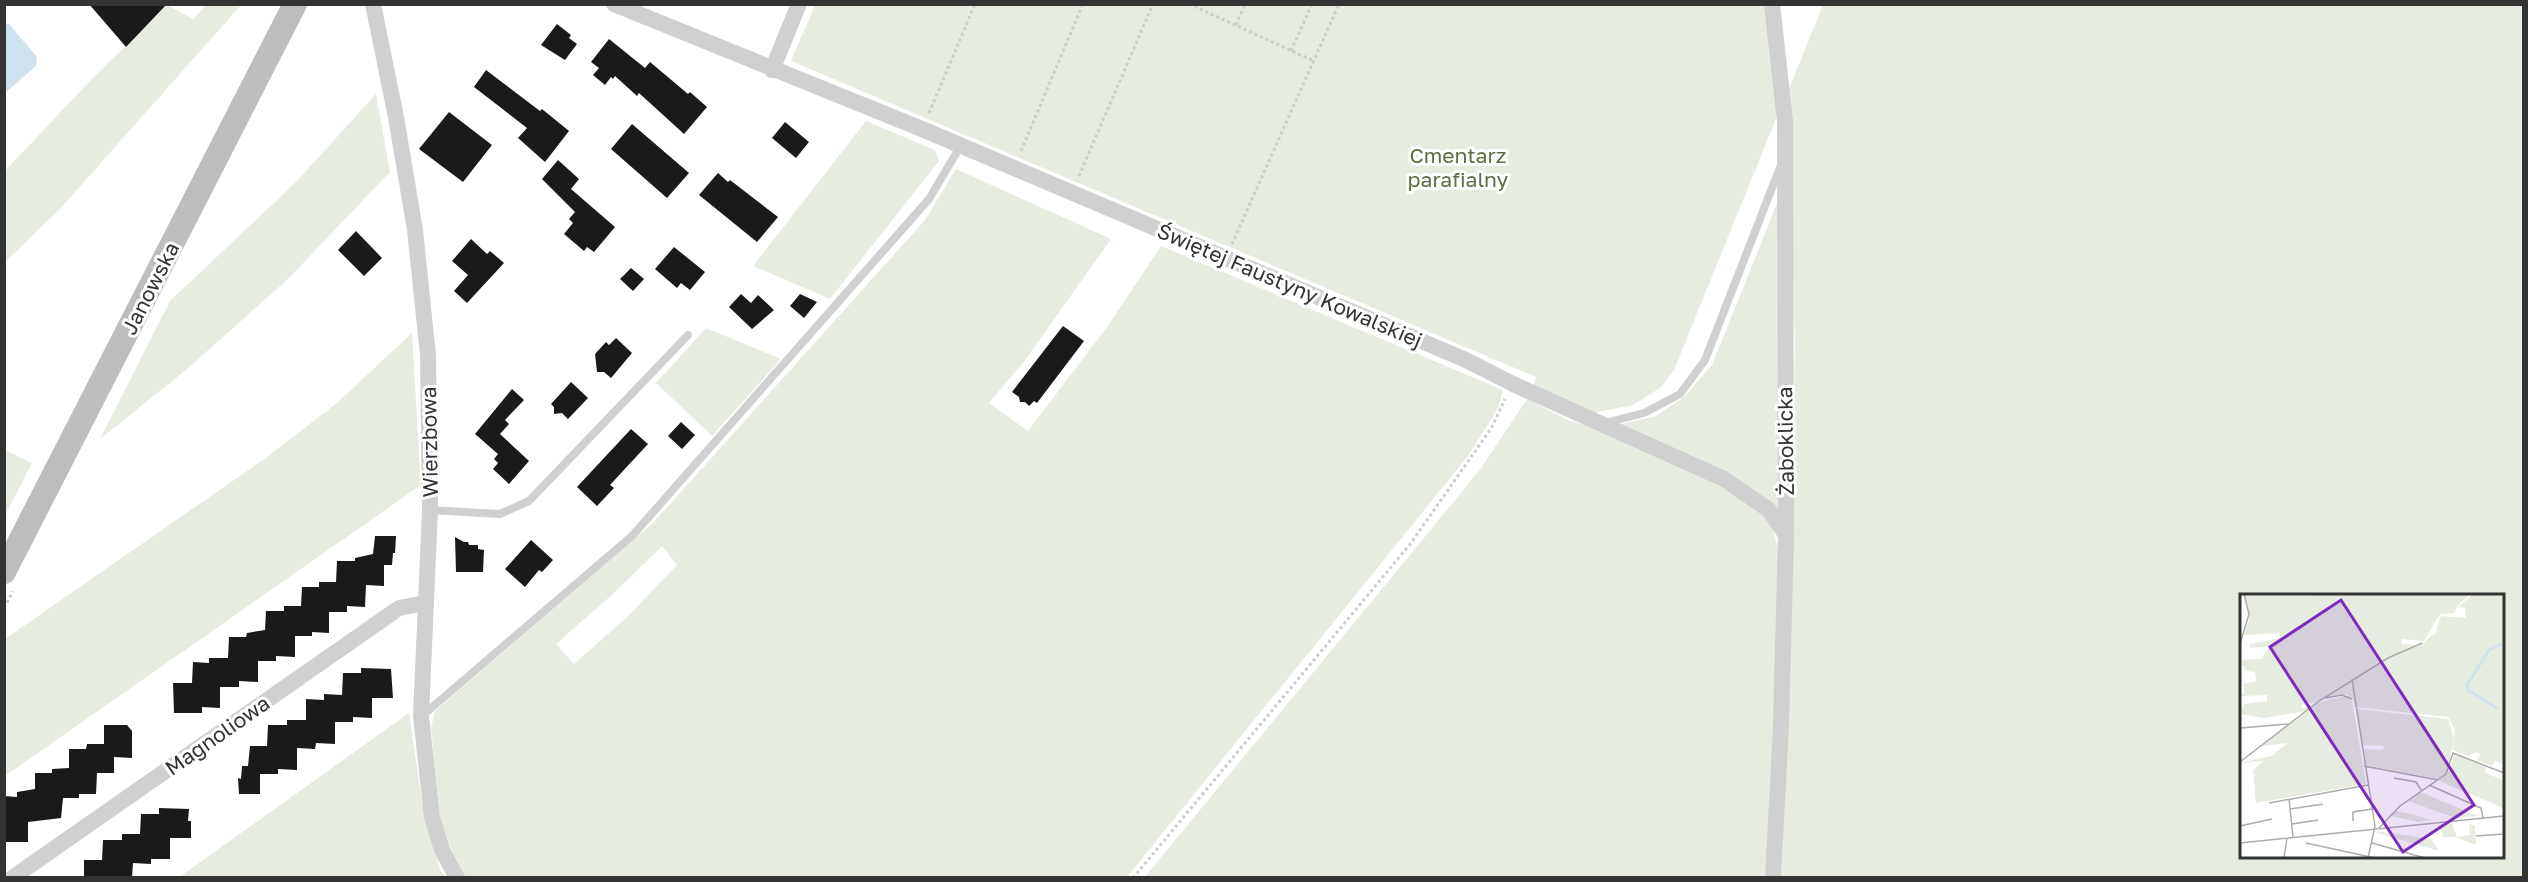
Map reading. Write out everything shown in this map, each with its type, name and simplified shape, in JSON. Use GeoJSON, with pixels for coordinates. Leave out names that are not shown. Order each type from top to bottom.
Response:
{"type":"FeatureCollection","features":[{"type":"Feature","properties":{"kind":"main road","name":"Janowska"},"geometry":{"type":"LineString","coordinates":[[4,572],[295,4]]}},
{"type":"Feature","properties":{"kind":"street","name":"Wierzbowa"},"geometry":{"type":"LineString","coordinates":[[373,4],[396,117],[415,230],[428,355],[430,510],[421,716],[432,817],[442,850],[457,878]]}},
{"type":"Feature","properties":{"kind":"street","name":"Świętej Faustyny Kowalskiej"},"geometry":{"type":"LineString","coordinates":[[614,4],[922,129],[1466,360],[1513,384],[1724,479],[1769,510],[1786,535]]}},
{"type":"Feature","properties":{"kind":"street"},"geometry":{"type":"LineString","coordinates":[[772,69],[799,4]]}},
{"type":"Feature","properties":{"kind":"street","name":"Żaboklicka"},"geometry":{"type":"LineString","coordinates":[[1772,4],[1785,121],[1783,159],[1786,535],[1781,726],[1773,878]]}},
{"type":"Feature","properties":{"kind":"street","name":"Magnoliowa"},"geometry":{"type":"LineString","coordinates":[[12,878],[399,608],[425,603]]}},
{"type":"Feature","properties":{"kind":"lane"},"geometry":{"type":"LineString","coordinates":[[421,716],[632,536],[929,199],[960,145]]}},
{"type":"Feature","properties":{"kind":"lane"},"geometry":{"type":"LineString","coordinates":[[1602,424],[1644,413],[1680,394],[1705,360],[1783,159]]}},
{"type":"Feature","properties":{"kind":"lane"},"geometry":{"type":"LineString","coordinates":[[430,510],[500,514],[530,501],[688,335]]}},
{"type":"Feature","properties":{"kind":"path"},"geometry":{"type":"LineString","coordinates":[[922,129],[975,4]]}},
{"type":"Feature","properties":{"kind":"path"},"geometry":{"type":"LineString","coordinates":[[1021,151],[1083,4]]}},
{"type":"Feature","properties":{"kind":"path"},"geometry":{"type":"LineString","coordinates":[[1072,192],[1153,4]]}},
{"type":"Feature","properties":{"kind":"path"},"geometry":{"type":"LineString","coordinates":[[1189,4],[1314,61]]}},
{"type":"Feature","properties":{"kind":"path"},"geometry":{"type":"LineString","coordinates":[[1236,25],[1245,4]]}},
{"type":"Feature","properties":{"kind":"path"},"geometry":{"type":"LineString","coordinates":[[1291,51],[1312,4]]}},
{"type":"Feature","properties":{"kind":"path"},"geometry":{"type":"LineString","coordinates":[[1225,259],[1339,4]]}},
{"type":"Feature","properties":{"kind":"path"},"geometry":{"type":"LineString","coordinates":[[1133,878],[1411,543],[1492,427],[1513,384]]}},
{"type":"Feature","properties":{"kind":"green space"},"geometry":{"type":"Polygon","coordinates":[[[167,5],[193,19],[206,5],[241,5],[61,208],[5,262],[5,171],[86,85],[167,5]]]}},
{"type":"Feature","properties":{"kind":"green space","name":"Cmentarz parafialny"},"geometry":{"type":"Polygon","coordinates":[[[815,5],[1765,5],[1778,114],[1674,370],[1660,388],[1633,405],[1592,413],[1533,387],[1536,377],[791,61],[815,5]]]}},
{"type":"Feature","properties":{"kind":"green space"},"geometry":{"type":"Polygon","coordinates":[[[1823,5],[2523,5],[2523,877],[1781,878],[1787,758],[1795,344],[1788,91],[1823,5]]]}},
{"type":"Feature","properties":{"kind":"green space"},"geometry":{"type":"Polygon","coordinates":[[[376,94],[390,172],[287,280],[187,369],[100,439],[170,301],[294,184],[376,94]]]}},
{"type":"Feature","properties":{"kind":"green space"},"geometry":{"type":"Polygon","coordinates":[[[866,121],[935,150],[939,161],[830,299],[753,266],[866,121]]]}},
{"type":"Feature","properties":{"kind":"green space"},"geometry":{"type":"Polygon","coordinates":[[[956,169],[1111,239],[1026,359],[989,403],[1028,431],[1107,327],[1161,246],[1503,390],[1498,408],[1468,456],[1127,877],[465,877],[441,828],[431,728],[435,711],[653,523],[925,220],[956,169]],[[662,546],[613,594],[556,644],[574,664],[627,617],[677,565],[662,546]]]}},
{"type":"Feature","properties":{"kind":"green space"},"geometry":{"type":"Polygon","coordinates":[[[1780,196],[1782,522],[1764,500],[1612,426],[1656,416],[1684,397],[1712,365],[1780,196]]]}},
{"type":"Feature","properties":{"kind":"green space"},"geometry":{"type":"Polygon","coordinates":[[[706,328],[781,359],[712,436],[656,383],[706,328]]]}},
{"type":"Feature","properties":{"kind":"green space"},"geometry":{"type":"Polygon","coordinates":[[[412,333],[421,485],[5,776],[5,639],[267,457],[337,403],[412,333]]]}},
{"type":"Feature","properties":{"kind":"green space"},"geometry":{"type":"Polygon","coordinates":[[[1527,399],[1570,421],[1606,430],[1721,481],[1770,520],[1781,558],[1766,877],[1144,878],[1479,471],[1527,399]]]}},
{"type":"Feature","properties":{"kind":"green space"},"geometry":{"type":"Polygon","coordinates":[[[5,450],[32,463],[5,515],[5,450]]]}},
{"type":"Feature","properties":{"kind":"green space"},"geometry":{"type":"Polygon","coordinates":[[[409,713],[422,802],[440,870],[446,877],[178,878],[409,713]]]}},
{"type":"Feature","properties":{"kind":"water"},"geometry":{"type":"Polygon","coordinates":[[[5,24],[9,24],[37,57],[36,66],[5,93],[5,24]]]}},
{"type":"Feature","properties":{"kind":"building"},"geometry":{"type":"Polygon","coordinates":[[[89,4],[167,4],[126,47],[89,4]]]}},
{"type":"Feature","properties":{"kind":"building"},"geometry":{"type":"Polygon","coordinates":[[[557,24],[571,35],[569,38],[577,44],[565,60],[541,45],[557,24]]]}},
{"type":"Feature","properties":{"kind":"building"},"geometry":{"type":"Polygon","coordinates":[[[609,39],[645,68],[650,62],[707,107],[684,134],[639,93],[637,96],[615,76],[613,79],[611,77],[605,85],[593,75],[599,68],[591,62],[609,39]]]}},
{"type":"Feature","properties":{"kind":"building"},"geometry":{"type":"Polygon","coordinates":[[[486,70],[569,131],[545,162],[518,138],[527,128],[474,87],[486,70]]]}},
{"type":"Feature","properties":{"kind":"building"},"geometry":{"type":"Polygon","coordinates":[[[449,112],[492,145],[463,182],[419,149],[449,112]]]}},
{"type":"Feature","properties":{"kind":"building"},"geometry":{"type":"Polygon","coordinates":[[[785,122],[809,142],[796,158],[772,138],[785,122]]]}},
{"type":"Feature","properties":{"kind":"building"},"geometry":{"type":"Polygon","coordinates":[[[632,124],[689,173],[667,198],[611,149],[632,124]]]}},
{"type":"Feature","properties":{"kind":"building"},"geometry":{"type":"Polygon","coordinates":[[[558,160],[579,179],[571,189],[615,227],[594,252],[587,247],[584,251],[564,234],[573,223],[569,219],[575,212],[542,179],[558,160]]]}},
{"type":"Feature","properties":{"kind":"building"},"geometry":{"type":"Polygon","coordinates":[[[718,173],[778,217],[757,242],[699,195],[718,173]]]}},
{"type":"Feature","properties":{"kind":"building"},"geometry":{"type":"Polygon","coordinates":[[[356,231],[382,258],[364,276],[338,250],[356,231]]]}},
{"type":"Feature","properties":{"kind":"building"},"geometry":{"type":"Polygon","coordinates":[[[471,239],[487,254],[490,251],[504,263],[467,303],[454,291],[468,275],[452,261],[471,239]]]}},
{"type":"Feature","properties":{"kind":"building"},"geometry":{"type":"Polygon","coordinates":[[[674,247],[705,272],[690,290],[681,283],[677,288],[655,269],[674,247]]]}},
{"type":"Feature","properties":{"kind":"building"},"geometry":{"type":"Polygon","coordinates":[[[631,268],[644,279],[633,291],[620,279],[631,268]]]}},
{"type":"Feature","properties":{"kind":"building"},"geometry":{"type":"Polygon","coordinates":[[[741,294],[751,303],[758,295],[774,310],[752,329],[729,307],[741,294]]]}},
{"type":"Feature","properties":{"kind":"building"},"geometry":{"type":"Polygon","coordinates":[[[800,294],[817,302],[804,318],[790,306],[800,294]]]}},
{"type":"Feature","properties":{"kind":"building"},"geometry":{"type":"Polygon","coordinates":[[[1063,326],[1084,341],[1037,403],[1034,401],[1029,406],[1025,402],[1020,402],[1019,397],[1012,392],[1063,326]]]}},
{"type":"Feature","properties":{"kind":"building"},"geometry":{"type":"Polygon","coordinates":[[[616,338],[632,353],[611,378],[604,372],[597,372],[595,354],[606,342],[609,345],[616,338]]]}},
{"type":"Feature","properties":{"kind":"building"},"geometry":{"type":"Polygon","coordinates":[[[571,382],[588,398],[568,419],[562,413],[554,414],[554,407],[551,404],[571,382]]]}},
{"type":"Feature","properties":{"kind":"building"},"geometry":{"type":"Polygon","coordinates":[[[512,389],[524,400],[505,420],[509,424],[500,434],[529,461],[509,484],[493,469],[498,463],[494,459],[498,454],[475,434],[512,389]]]}},
{"type":"Feature","properties":{"kind":"building"},"geometry":{"type":"Polygon","coordinates":[[[681,422],[695,435],[682,449],[668,436],[681,422]]]}},
{"type":"Feature","properties":{"kind":"building"},"geometry":{"type":"Polygon","coordinates":[[[631,429],[648,444],[610,485],[614,488],[597,506],[577,487],[631,429]]]}},
{"type":"Feature","properties":{"kind":"building"},"geometry":{"type":"Polygon","coordinates":[[[375,536],[396,536],[395,553],[393,553],[392,565],[384,565],[384,586],[366,585],[365,607],[347,606],[347,612],[329,612],[329,633],[312,632],[312,636],[295,636],[295,657],[276,656],[276,661],[258,661],[258,682],[239,681],[239,687],[220,687],[220,708],[202,707],[202,713],[174,713],[173,683],[192,683],[193,662],[209,663],[209,658],[228,658],[229,637],[246,637],[247,633],[265,630],[266,611],[284,611],[284,606],[301,606],[302,587],[319,587],[319,582],[336,582],[337,561],[355,561],[355,558],[373,554],[375,536]]]}},
{"type":"Feature","properties":{"kind":"building"},"geometry":{"type":"Polygon","coordinates":[[[455,537],[468,542],[469,545],[478,545],[478,549],[484,550],[483,572],[456,572],[455,537]]]}},
{"type":"Feature","properties":{"kind":"building"},"geometry":{"type":"Polygon","coordinates":[[[531,540],[553,560],[542,572],[539,570],[525,587],[505,569],[531,540]]]}},
{"type":"Feature","properties":{"kind":"building"},"geometry":{"type":"Polygon","coordinates":[[[361,668],[391,669],[393,698],[372,698],[372,718],[353,717],[353,722],[335,722],[335,744],[316,743],[315,749],[297,748],[297,770],[278,769],[278,774],[260,774],[260,794],[239,794],[238,778],[241,779],[242,766],[248,766],[250,746],[267,746],[268,725],[287,725],[287,720],[306,720],[306,699],[324,700],[324,694],[342,695],[343,673],[361,673],[361,668]]]}},
{"type":"Feature","properties":{"kind":"building"},"geometry":{"type":"Polygon","coordinates":[[[104,725],[127,725],[132,731],[132,758],[114,757],[114,773],[97,773],[96,794],[79,794],[79,798],[63,798],[61,818],[28,822],[28,842],[4,842],[4,796],[17,797],[17,792],[35,789],[35,773],[52,773],[52,769],[69,768],[69,749],[86,749],[87,744],[104,744],[104,725]]]}},
{"type":"Feature","properties":{"kind":"building"},"geometry":{"type":"Polygon","coordinates":[[[159,808],[189,809],[188,821],[191,821],[191,838],[170,838],[170,859],[151,859],[151,864],[133,863],[132,878],[84,878],[84,860],[102,860],[103,840],[122,840],[122,834],[140,834],[141,814],[159,814],[159,808]]]}}]}
